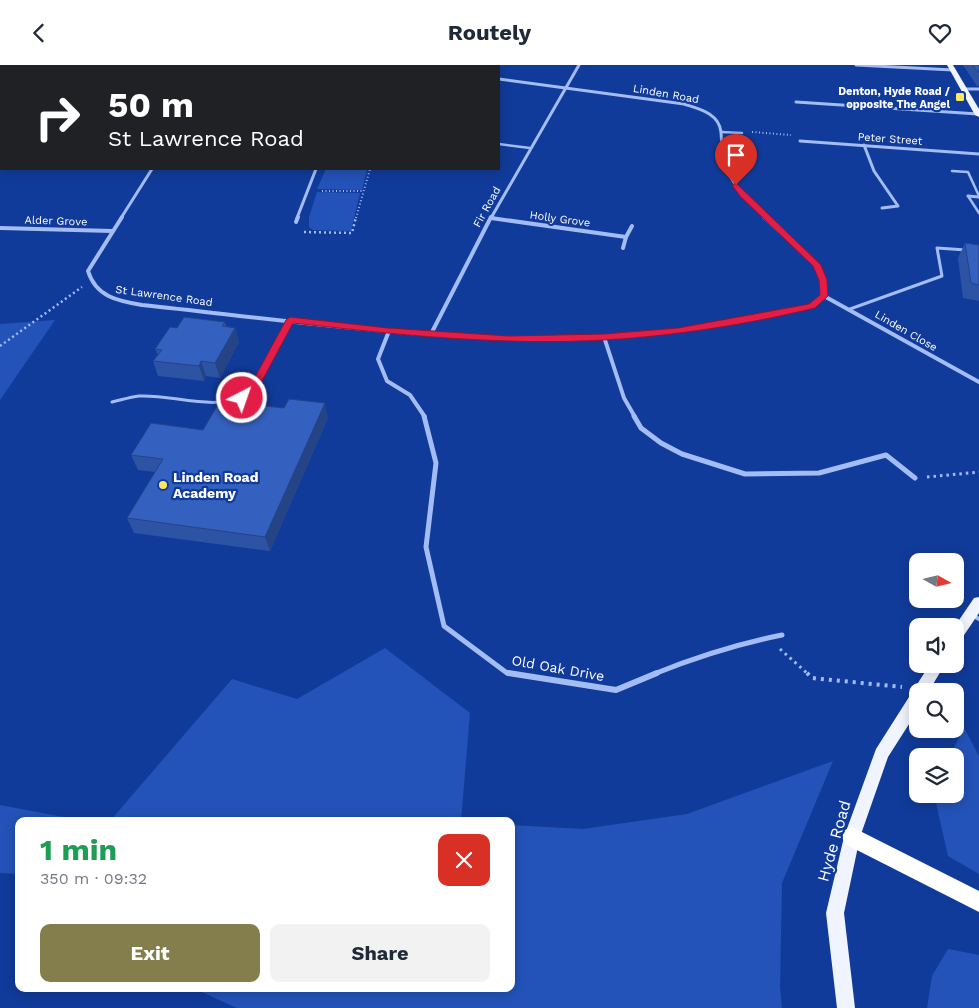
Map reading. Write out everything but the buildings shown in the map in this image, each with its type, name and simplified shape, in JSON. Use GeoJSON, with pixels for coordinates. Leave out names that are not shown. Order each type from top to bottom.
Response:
{"type":"FeatureCollection","features":[{"type":"Feature","properties":{"kind":"highway"},"geometry":{"type":"LineString","coordinates":[[852,837],[979,902]]}},
{"type":"Feature","properties":{"kind":"main road"},"geometry":{"type":"LineString","coordinates":[[951,67],[979,115]]}},
{"type":"Feature","properties":{"kind":"main road"},"geometry":{"type":"LineString","coordinates":[[964,628],[974,617],[979,602]]}},
{"type":"Feature","properties":{"kind":"main road","name":"Hyde Road"},"geometry":{"type":"LineString","coordinates":[[846,1008],[835,913],[852,837],[881,754],[909,709]]}},
{"type":"Feature","properties":{"kind":"street","name":"Fir Road"},"geometry":{"type":"LineString","coordinates":[[431,334],[491,218],[579,65]]}},
{"type":"Feature","properties":{"kind":"street"},"geometry":{"type":"LineString","coordinates":[[856,65],[951,67]]}},
{"type":"Feature","properties":{"kind":"street","name":"Linden Road"},"geometry":{"type":"LineString","coordinates":[[500,79],[684,104],[704,109],[716,117],[721,126],[722,160],[729,175],[743,195],[817,265],[823,280],[824,296]]}},
{"type":"Feature","properties":{"kind":"street"},"geometry":{"type":"LineString","coordinates":[[965,89],[979,89]]}},
{"type":"Feature","properties":{"kind":"street"},"geometry":{"type":"LineString","coordinates":[[796,102],[979,115]]}},
{"type":"Feature","properties":{"kind":"street","name":"Peter Street"},"geometry":{"type":"LineString","coordinates":[[800,141],[979,154]]}},
{"type":"Feature","properties":{"kind":"street"},"geometry":{"type":"LineString","coordinates":[[864,145],[874,171],[898,206],[882,208]]}},
{"type":"Feature","properties":{"kind":"street"},"geometry":{"type":"LineString","coordinates":[[90,281],[88,271],[151,170]]}},
{"type":"Feature","properties":{"kind":"street"},"geometry":{"type":"LineString","coordinates":[[296,222],[316,170]]}},
{"type":"Feature","properties":{"kind":"street"},"geometry":{"type":"LineString","coordinates":[[968,197],[979,197]]}},
{"type":"Feature","properties":{"kind":"street","name":"Holly Grove"},"geometry":{"type":"LineString","coordinates":[[491,218],[626,237]]}},
{"type":"Feature","properties":{"kind":"street"},"geometry":{"type":"LineString","coordinates":[[623,248],[632,226]]}},
{"type":"Feature","properties":{"kind":"street","name":"Alder Grove"},"geometry":{"type":"LineString","coordinates":[[0,228],[112,231]]}},
{"type":"Feature","properties":{"kind":"street","name":"St Lawrence Road"},"geometry":{"type":"LineString","coordinates":[[90,281],[97,290],[111,300],[142,305],[388,331]]}},
{"type":"Feature","properties":{"kind":"street"},"geometry":{"type":"LineString","coordinates":[[388,331],[509,339],[604,337],[678,331],[766,316],[812,306],[824,296]]}},
{"type":"Feature","properties":{"kind":"street","name":"Linden Close"},"geometry":{"type":"LineString","coordinates":[[824,296],[979,382]]}},
{"type":"Feature","properties":{"kind":"street","name":"Old Oak Drive"},"geometry":{"type":"LineString","coordinates":[[388,331],[378,359],[388,381],[410,395],[425,417],[436,463],[426,547],[444,626],[507,673],[616,690],[691,659],[742,643],[782,635]]}},
{"type":"Feature","properties":{"kind":"street"},"geometry":{"type":"LineString","coordinates":[[604,337],[624,398],[641,428],[661,443],[682,454],[746,474],[819,473],[886,455],[915,478]]}},
{"type":"Feature","properties":{"kind":"lane"},"geometry":{"type":"LineString","coordinates":[[721,132],[742,133]]}},
{"type":"Feature","properties":{"kind":"lane"},"geometry":{"type":"LineString","coordinates":[[500,144],[530,149]]}},
{"type":"Feature","properties":{"kind":"lane"},"geometry":{"type":"LineString","coordinates":[[952,171],[968,172],[979,197]]}},
{"type":"Feature","properties":{"kind":"lane"},"geometry":{"type":"LineString","coordinates":[[968,197],[979,213]]}},
{"type":"Feature","properties":{"kind":"lane"},"geometry":{"type":"LineString","coordinates":[[850,309],[942,276],[937,249],[971,251]]}},
{"type":"Feature","properties":{"kind":"lane"},"geometry":{"type":"LineString","coordinates":[[112,402],[139,396],[205,403],[242,398],[251,392],[290,320]]}},
{"type":"Feature","properties":{"kind":"path"},"geometry":{"type":"LineString","coordinates":[[742,133],[749,131],[790,134],[800,141]]}},
{"type":"Feature","properties":{"kind":"path"},"geometry":{"type":"LineString","coordinates":[[296,222],[303,232],[352,233],[370,170]]}},
{"type":"Feature","properties":{"kind":"path"},"geometry":{"type":"LineString","coordinates":[[308,190],[363,191]]}},
{"type":"Feature","properties":{"kind":"path"},"geometry":{"type":"LineString","coordinates":[[0,347],[90,281]]}},
{"type":"Feature","properties":{"kind":"path"},"geometry":{"type":"LineString","coordinates":[[915,478],[979,472]]}},
{"type":"Feature","properties":{"kind":"path"},"geometry":{"type":"LineString","coordinates":[[770,638],[812,678],[909,691]]}},
{"type":"Feature","properties":{"kind":"shaded area"},"geometry":{"type":"Polygon","coordinates":[[[326,170],[367,170],[362,190],[317,189],[326,170]]]}},
{"type":"Feature","properties":{"kind":"shaded area"},"geometry":{"type":"Polygon","coordinates":[[[317,192],[360,193],[351,231],[313,230],[309,227],[309,217],[317,192]]]}},
{"type":"Feature","properties":{"kind":"shaded area"},"geometry":{"type":"Polygon","coordinates":[[[55,320],[0,400],[0,324],[55,320]]]}},
{"type":"Feature","properties":{"kind":"shaded area"},"geometry":{"type":"Polygon","coordinates":[[[385,648],[470,713],[461,817],[113,817],[232,679],[297,699],[385,648]]]}},
{"type":"Feature","properties":{"kind":"shaded area"},"geometry":{"type":"Polygon","coordinates":[[[964,728],[979,756],[979,874],[948,856],[936,803],[964,803],[964,748],[954,748],[959,738],[964,738],[964,728]]]}},
{"type":"Feature","properties":{"kind":"shaded area"},"geometry":{"type":"Polygon","coordinates":[[[833,761],[782,883],[780,987],[782,1008],[237,1008],[202,992],[515,992],[515,825],[583,829],[687,814],[833,761]]]}},
{"type":"Feature","properties":{"kind":"shaded area"},"geometry":{"type":"Polygon","coordinates":[[[0,805],[64,817],[15,817],[15,874],[0,873],[0,805]]]}},
{"type":"Feature","properties":{"kind":"shaded area"},"geometry":{"type":"Polygon","coordinates":[[[948,949],[979,955],[979,1008],[927,1008],[932,976],[948,949]]]}},
{"type":"Feature","properties":{"kind":"place","name":"Denton, Hyde Road / opposite The Angel"},"geometry":{"type":"Point","coordinates":[960,97]}},
{"type":"Feature","properties":{"kind":"place","name":"Linden Road Academy"},"geometry":{"type":"Point","coordinates":[163,485]}},
{"type":"Feature","properties":{"kind":"route"},"geometry":{"type":"LineString","coordinates":[[242,398],[251,392],[290,320],[388,331],[509,339],[604,337],[678,331],[812,306],[824,296],[823,280],[817,265],[743,195],[736,185]]}}]}
